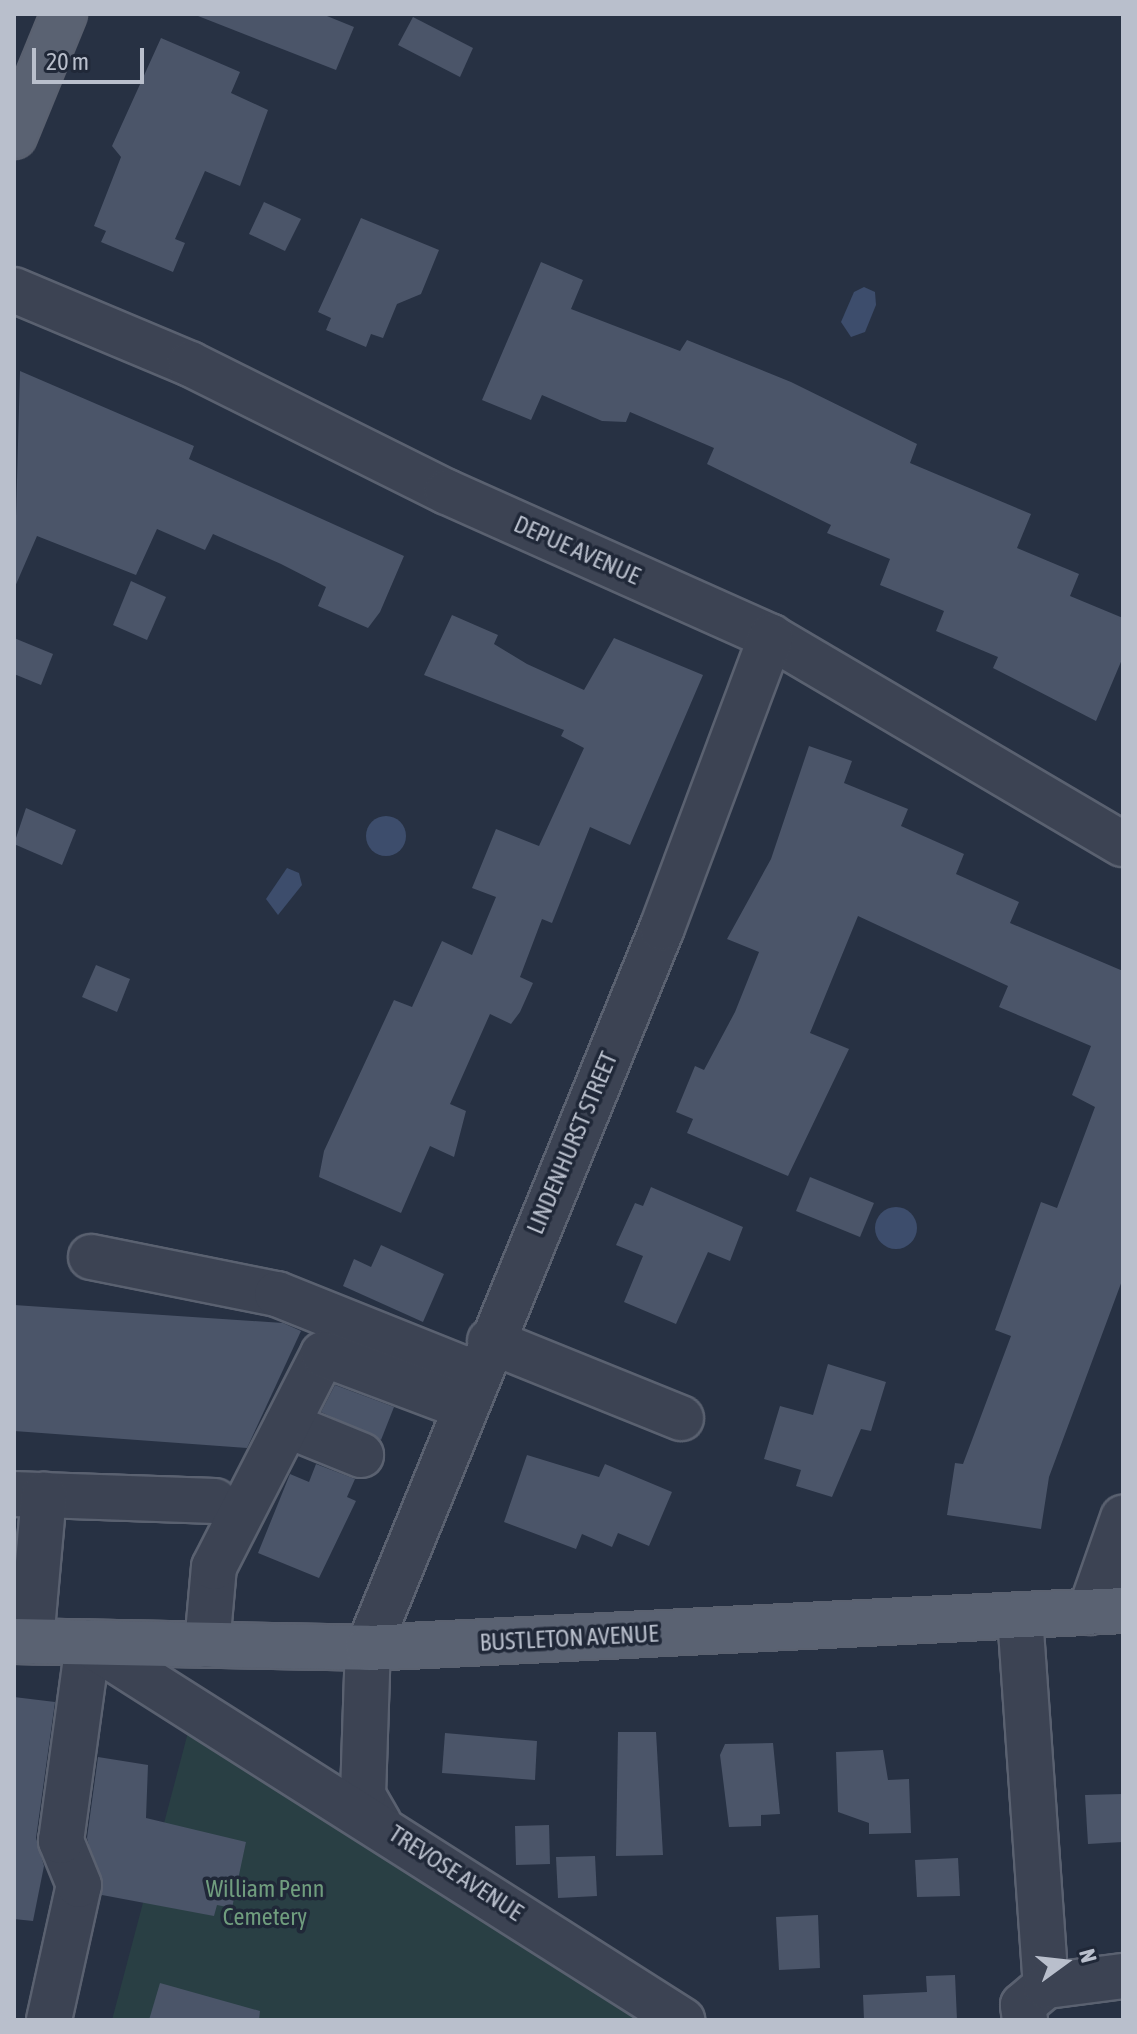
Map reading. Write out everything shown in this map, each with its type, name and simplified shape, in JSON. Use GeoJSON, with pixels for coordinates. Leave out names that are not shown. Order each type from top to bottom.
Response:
{"type":"FeatureCollection","features":[{"type":"Feature","properties":{"kind":"main road"},"geometry":{"type":"LineString","coordinates":[[14,136],[64,14]]}},
{"type":"Feature","properties":{"kind":"main road","name":"BUSTLETON AVENUE"},"geometry":{"type":"LineString","coordinates":[[23,1641],[368,1648],[1107,1611]]}},
{"type":"Feature","properties":{"kind":"street","name":"DEPUE AVENUE"},"geometry":{"type":"LineString","coordinates":[[14,290],[190,364],[447,492],[771,637],[1123,844]]}},
{"type":"Feature","properties":{"kind":"street","name":"LINDENHURST STREET"},"geometry":{"type":"LineString","coordinates":[[368,1648],[477,1374],[662,928],[771,637]]}},
{"type":"Feature","properties":{"kind":"street"},"geometry":{"type":"LineString","coordinates":[[91,1257],[277,1294],[477,1374]]}},
{"type":"Feature","properties":{"kind":"street"},"geometry":{"type":"LineString","coordinates":[[207,1645],[214,1567],[323,1354],[477,1374],[681,1418]]}},
{"type":"Feature","properties":{"kind":"street"},"geometry":{"type":"LineString","coordinates":[[287,1425],[361,1455]]}},
{"type":"Feature","properties":{"kind":"street"},"geometry":{"type":"LineString","coordinates":[[23,1641],[29,1495],[215,1501]]}},
{"type":"Feature","properties":{"kind":"street"},"geometry":{"type":"LineString","coordinates":[[1107,1611],[1123,1518]]}},
{"type":"Feature","properties":{"kind":"street"},"geometry":{"type":"LineString","coordinates":[[1020,1616],[1036,2003],[1123,1976]]}},
{"type":"Feature","properties":{"kind":"street"},"geometry":{"type":"LineString","coordinates":[[49,2020],[79,1885],[61,1841],[88,1643],[379,1823]]}},
{"type":"Feature","properties":{"kind":"street","name":"TREVOSE AVENUE"},"geometry":{"type":"LineString","coordinates":[[368,1648],[363,1795],[379,1823],[682,2020]]}},
{"type":"Feature","properties":{"kind":"green space","name":"William Penn Cemetery"},"geometry":{"type":"Polygon","coordinates":[[[191,1721],[675,2020],[112,2020],[191,1721]]]}},
{"type":"Feature","properties":{"kind":"water"},"geometry":{"type":"Polygon","coordinates":[[[864,287],[875,292],[876,305],[865,332],[851,337],[841,322],[854,292],[864,287]]]}},
{"type":"Feature","properties":{"kind":"water"},"geometry":{"type":"Polygon","coordinates":[[[386,816],[400,822],[406,836],[400,850],[386,856],[372,850],[366,836],[372,822],[386,816]]]}},
{"type":"Feature","properties":{"kind":"water"},"geometry":{"type":"Polygon","coordinates":[[[287,868],[299,873],[302,885],[278,915],[266,899],[287,868]]]}},
{"type":"Feature","properties":{"kind":"water"},"geometry":{"type":"Polygon","coordinates":[[[896,1207],[911,1213],[917,1228],[911,1243],[896,1249],[881,1243],[875,1228],[881,1213],[896,1207]]]}},
{"type":"Feature","properties":{"kind":"building"},"geometry":{"type":"Polygon","coordinates":[[[193,14],[322,14],[354,27],[336,70],[193,14]]]}},
{"type":"Feature","properties":{"kind":"building"},"geometry":{"type":"Polygon","coordinates":[[[413,17],[473,48],[460,77],[398,45],[413,17]]]}},
{"type":"Feature","properties":{"kind":"building"},"geometry":{"type":"Polygon","coordinates":[[[161,38],[240,72],[231,93],[268,110],[240,186],[205,171],[175,239],[185,243],[173,272],[101,242],[106,231],[94,226],[121,157],[112,146],[161,38]]]}},
{"type":"Feature","properties":{"kind":"building"},"geometry":{"type":"Polygon","coordinates":[[[264,202],[301,219],[285,251],[249,234],[264,202]]]}},
{"type":"Feature","properties":{"kind":"building"},"geometry":{"type":"Polygon","coordinates":[[[361,218],[439,250],[421,294],[397,304],[383,338],[371,334],[366,347],[326,330],[331,318],[318,312],[361,218]]]}},
{"type":"Feature","properties":{"kind":"building"},"geometry":{"type":"Polygon","coordinates":[[[541,262],[583,280],[571,309],[680,351],[687,340],[791,382],[917,444],[910,463],[1031,514],[1017,548],[1079,574],[1070,596],[1123,618],[1123,657],[1096,721],[993,668],[998,657],[936,631],[944,611],[880,585],[890,559],[827,533],[831,525],[707,464],[714,448],[630,412],[626,422],[602,421],[542,395],[531,420],[482,400],[541,262]]]}},
{"type":"Feature","properties":{"kind":"building"},"geometry":{"type":"Polygon","coordinates":[[[20,371],[194,446],[189,459],[404,556],[380,612],[368,628],[318,606],[326,587],[281,564],[213,534],[205,550],[157,529],[136,575],[37,536],[14,589],[20,371]]]}},
{"type":"Feature","properties":{"kind":"building"},"geometry":{"type":"Polygon","coordinates":[[[131,581],[166,597],[147,640],[113,625],[131,581]]]}},
{"type":"Feature","properties":{"kind":"building"},"geometry":{"type":"Polygon","coordinates":[[[452,615],[498,635],[494,644],[527,664],[584,690],[614,638],[703,675],[630,845],[590,827],[552,923],[542,919],[520,977],[533,983],[520,1012],[511,1024],[490,1014],[450,1104],[466,1111],[454,1157],[430,1146],[401,1213],[319,1177],[324,1151],[394,1000],[412,1007],[442,941],[472,955],[496,897],[472,888],[496,829],[539,846],[584,748],[561,736],[564,730],[424,675],[452,615]]]}},
{"type":"Feature","properties":{"kind":"building"},"geometry":{"type":"Polygon","coordinates":[[[14,638],[53,654],[41,685],[14,674],[14,638]]]}},
{"type":"Feature","properties":{"kind":"building"},"geometry":{"type":"Polygon","coordinates":[[[809,746],[852,761],[844,783],[908,809],[901,826],[964,854],[956,874],[1019,902],[1010,923],[1123,971],[1123,1278],[1049,1477],[1041,1529],[947,1515],[955,1463],[963,1464],[1011,1336],[995,1330],[1041,1202],[1057,1208],[1095,1107],[1072,1095],[1091,1046],[999,1007],[1008,986],[858,916],[810,1033],[849,1049],[788,1176],[687,1133],[693,1119],[676,1112],[695,1066],[704,1070],[735,1012],[759,952],[727,939],[771,859],[809,746]]]}},
{"type":"Feature","properties":{"kind":"building"},"geometry":{"type":"Polygon","coordinates":[[[26,808],[76,830],[62,865],[14,844],[26,808]]]}},
{"type":"Feature","properties":{"kind":"building"},"geometry":{"type":"Polygon","coordinates":[[[96,965],[130,979],[117,1012],[82,997],[96,965]]]}},
{"type":"Feature","properties":{"kind":"building"},"geometry":{"type":"Polygon","coordinates":[[[810,1177],[874,1203],[860,1237],[796,1211],[810,1177]]]}},
{"type":"Feature","properties":{"kind":"building"},"geometry":{"type":"Polygon","coordinates":[[[651,1187],[743,1227],[730,1261],[708,1252],[676,1324],[624,1302],[643,1256],[616,1245],[635,1203],[643,1206],[651,1187]]]}},
{"type":"Feature","properties":{"kind":"building"},"geometry":{"type":"Polygon","coordinates":[[[381,1245],[444,1274],[423,1322],[343,1286],[354,1259],[371,1267],[381,1245]]]}},
{"type":"Feature","properties":{"kind":"building"},"geometry":{"type":"Polygon","coordinates":[[[14,1305],[283,1323],[301,1331],[247,1448],[14,1431],[14,1305]]]}},
{"type":"Feature","properties":{"kind":"building"},"geometry":{"type":"Polygon","coordinates":[[[828,1364],[886,1382],[871,1431],[861,1429],[832,1497],[796,1486],[801,1470],[764,1459],[780,1406],[813,1415],[828,1364]]]}},
{"type":"Feature","properties":{"kind":"building"},"geometry":{"type":"Polygon","coordinates":[[[335,1385],[394,1407],[381,1440],[321,1412],[335,1385]]]}},
{"type":"Feature","properties":{"kind":"building"},"geometry":{"type":"Polygon","coordinates":[[[527,1455],[599,1477],[605,1464],[672,1492],[649,1546],[618,1533],[612,1547],[582,1534],[576,1549],[504,1522],[527,1455]]]}},
{"type":"Feature","properties":{"kind":"building"},"geometry":{"type":"Polygon","coordinates":[[[316,1464],[355,1479],[347,1497],[356,1501],[319,1578],[258,1553],[290,1474],[309,1482],[316,1464]]]}},
{"type":"Feature","properties":{"kind":"building"},"geometry":{"type":"Polygon","coordinates":[[[14,1697],[55,1702],[36,1838],[44,1866],[33,1921],[14,1919],[14,1697]]]}},
{"type":"Feature","properties":{"kind":"building"},"geometry":{"type":"Polygon","coordinates":[[[618,1732],[656,1732],[663,1855],[616,1856],[618,1732]]]}},
{"type":"Feature","properties":{"kind":"building"},"geometry":{"type":"Polygon","coordinates":[[[445,1733],[537,1741],[535,1780],[442,1773],[445,1733]]]}},
{"type":"Feature","properties":{"kind":"building"},"geometry":{"type":"Polygon","coordinates":[[[773,1743],[780,1814],[761,1815],[761,1826],[729,1827],[720,1755],[725,1744],[773,1743]]]}},
{"type":"Feature","properties":{"kind":"building"},"geometry":{"type":"Polygon","coordinates":[[[883,1750],[888,1780],[909,1779],[911,1833],[869,1834],[869,1823],[838,1812],[836,1752],[883,1750]]]}},
{"type":"Feature","properties":{"kind":"building"},"geometry":{"type":"Polygon","coordinates":[[[98,1757],[148,1765],[146,1818],[246,1842],[232,1908],[217,1905],[214,1916],[102,1895],[87,1838],[98,1757]]]}},
{"type":"Feature","properties":{"kind":"building"},"geometry":{"type":"Polygon","coordinates":[[[1123,1794],[1123,1842],[1088,1844],[1085,1795],[1123,1794]]]}},
{"type":"Feature","properties":{"kind":"building"},"geometry":{"type":"Polygon","coordinates":[[[549,1825],[550,1864],[516,1865],[515,1826],[549,1825]]]}},
{"type":"Feature","properties":{"kind":"building"},"geometry":{"type":"Polygon","coordinates":[[[595,1856],[597,1896],[558,1898],[556,1857],[595,1856]]]}},
{"type":"Feature","properties":{"kind":"building"},"geometry":{"type":"Polygon","coordinates":[[[958,1858],[960,1896],[917,1897],[915,1860],[958,1858]]]}},
{"type":"Feature","properties":{"kind":"building"},"geometry":{"type":"Polygon","coordinates":[[[818,1915],[820,1968],[779,1970],[776,1917],[818,1915]]]}},
{"type":"Feature","properties":{"kind":"building"},"geometry":{"type":"Polygon","coordinates":[[[955,1975],[957,2020],[864,2020],[863,1995],[927,1992],[926,1976],[955,1975]]]}},
{"type":"Feature","properties":{"kind":"building"},"geometry":{"type":"Polygon","coordinates":[[[160,1983],[260,2011],[259,2020],[149,2020],[160,1983]]]}}]}
